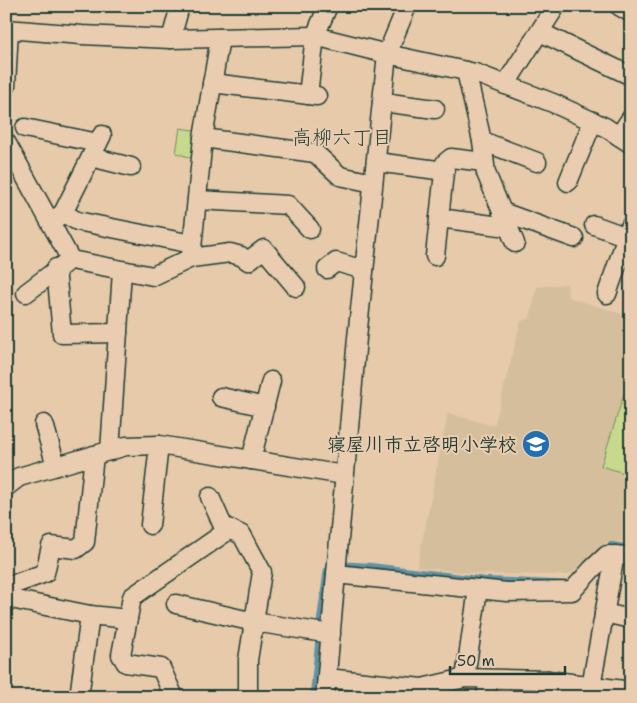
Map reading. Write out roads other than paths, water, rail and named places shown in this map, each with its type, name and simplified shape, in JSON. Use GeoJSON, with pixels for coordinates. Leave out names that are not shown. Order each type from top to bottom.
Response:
{"type":"FeatureCollection","features":[{"type":"Feature","properties":{"kind":"street"},"geometry":{"type":"LineString","coordinates":[[171,39],[180,6]]}},
{"type":"Feature","properties":{"kind":"street"},"geometry":{"type":"LineString","coordinates":[[212,84],[312,96],[315,36],[328,6]]}},
{"type":"Feature","properties":{"kind":"street"},"geometry":{"type":"LineString","coordinates":[[325,697],[327,678],[322,632],[336,569],[364,270],[387,54],[407,6]]}},
{"type":"Feature","properties":{"kind":"street"},"geometry":{"type":"LineString","coordinates":[[505,84],[556,6]]}},
{"type":"Feature","properties":{"kind":"street"},"geometry":{"type":"LineString","coordinates":[[619,6],[631,13]]}},
{"type":"Feature","properties":{"kind":"street"},"geometry":{"type":"LineString","coordinates":[[6,86],[8,84],[8,29],[171,39],[315,36],[466,71],[505,84],[553,103],[625,140],[631,118]]}},
{"type":"Feature","properties":{"kind":"street"},"geometry":{"type":"LineString","coordinates":[[540,32],[631,76]]}},
{"type":"Feature","properties":{"kind":"street"},"geometry":{"type":"LineString","coordinates":[[192,251],[203,138],[220,38]]}},
{"type":"Feature","properties":{"kind":"street"},"geometry":{"type":"LineString","coordinates":[[466,71],[482,141],[486,173],[515,243]]}},
{"type":"Feature","properties":{"kind":"street"},"geometry":{"type":"LineString","coordinates":[[382,102],[434,109]]}},
{"type":"Feature","properties":{"kind":"street"},"geometry":{"type":"LineString","coordinates":[[568,182],[593,122]]}},
{"type":"Feature","properties":{"kind":"street"},"geometry":{"type":"LineString","coordinates":[[25,128],[97,145],[131,167]]}},
{"type":"Feature","properties":{"kind":"street"},"geometry":{"type":"LineString","coordinates":[[203,138],[315,153],[340,176],[374,183]]}},
{"type":"Feature","properties":{"kind":"street"},"geometry":{"type":"LineString","coordinates":[[482,141],[537,162]]}},
{"type":"Feature","properties":{"kind":"street"},"geometry":{"type":"LineString","coordinates":[[6,142],[57,217],[63,264],[62,334],[118,334]]}},
{"type":"Feature","properties":{"kind":"street"},"geometry":{"type":"LineString","coordinates":[[57,217],[97,145]]}},
{"type":"Feature","properties":{"kind":"street"},"geometry":{"type":"LineString","coordinates":[[435,256],[445,163],[451,158],[484,162]]}},
{"type":"Feature","properties":{"kind":"street"},"geometry":{"type":"LineString","coordinates":[[376,162],[444,171]]}},
{"type":"Feature","properties":{"kind":"street"},"geometry":{"type":"LineString","coordinates":[[197,200],[288,205],[310,229]]}},
{"type":"Feature","properties":{"kind":"street"},"geometry":{"type":"LineString","coordinates":[[57,217],[192,251],[241,256],[248,261],[264,249],[296,287]]}},
{"type":"Feature","properties":{"kind":"street"},"geometry":{"type":"LineString","coordinates":[[439,218],[505,219],[574,238]]}},
{"type":"Feature","properties":{"kind":"street"},"geometry":{"type":"LineString","coordinates":[[594,225],[629,231],[607,294]]}},
{"type":"Feature","properties":{"kind":"street"},"geometry":{"type":"LineString","coordinates":[[26,293],[63,264],[153,276],[192,251]]}},
{"type":"Feature","properties":{"kind":"street"},"geometry":{"type":"LineString","coordinates":[[327,269],[336,262],[364,270]]}},
{"type":"Feature","properties":{"kind":"street"},"geometry":{"type":"LineString","coordinates":[[6,587],[45,573],[51,546],[76,549],[85,542],[102,453],[118,334],[122,271]]}},
{"type":"Feature","properties":{"kind":"street"},"geometry":{"type":"LineString","coordinates":[[251,460],[271,381]]}},
{"type":"Feature","properties":{"kind":"street"},"geometry":{"type":"LineString","coordinates":[[221,397],[265,407]]}},
{"type":"Feature","properties":{"kind":"street"},"geometry":{"type":"LineString","coordinates":[[44,424],[56,466]]}},
{"type":"Feature","properties":{"kind":"street"},"geometry":{"type":"LineString","coordinates":[[6,487],[20,477],[126,446],[159,445],[344,475]]}},
{"type":"Feature","properties":{"kind":"street"},"geometry":{"type":"LineString","coordinates":[[150,525],[159,445]]}},
{"type":"Feature","properties":{"kind":"street"},"geometry":{"type":"LineString","coordinates":[[210,497],[223,526],[242,535],[262,572],[248,660],[248,697]]}},
{"type":"Feature","properties":{"kind":"street"},"geometry":{"type":"LineString","coordinates":[[174,697],[161,668],[126,663],[121,655],[132,597],[230,529]]}},
{"type":"Feature","properties":{"kind":"street"},"geometry":{"type":"LineString","coordinates":[[336,569],[508,592],[572,591],[607,555],[623,556],[604,613],[599,690]]}},
{"type":"Feature","properties":{"kind":"street"},"geometry":{"type":"LineString","coordinates":[[465,678],[478,589]]}},
{"type":"Feature","properties":{"kind":"street"},"geometry":{"type":"LineString","coordinates":[[6,598],[90,615],[128,619]]}},
{"type":"Feature","properties":{"kind":"street"},"geometry":{"type":"LineString","coordinates":[[176,604],[254,622],[322,632]]}},
{"type":"Feature","properties":{"kind":"street"},"geometry":{"type":"LineString","coordinates":[[604,613],[631,619]]}},
{"type":"Feature","properties":{"kind":"street"},"geometry":{"type":"LineString","coordinates":[[79,697],[90,615]]}},
{"type":"Feature","properties":{"kind":"street"},"geometry":{"type":"LineString","coordinates":[[327,678],[422,688],[465,678],[489,679],[546,689],[631,691]]}},
{"type":"Feature","properties":{"kind":"street"},"geometry":{"type":"LineString","coordinates":[[486,697],[489,679]]}},
{"type":"Feature","properties":{"kind":"waterway"},"geometry":{"type":"LineString","coordinates":[[605,549],[611,544],[631,547]]}},
{"type":"Feature","properties":{"kind":"waterway"},"geometry":{"type":"LineString","coordinates":[[342,566],[349,564],[369,565],[484,579],[568,583]]}},
{"type":"Feature","properties":{"kind":"waterway"},"geometry":{"type":"LineString","coordinates":[[318,628],[326,570],[332,569]]}},
{"type":"Feature","properties":{"kind":"waterway"},"geometry":{"type":"LineString","coordinates":[[312,697],[318,636]]}},
{"type":"Feature","properties":{"kind":"place","name":"寝屋川市立啓明小学校"},"geometry":{"type":"Point","coordinates":[536,444]}},
{"type":"Feature","properties":{"kind":"district","name":"高柳六丁目"},"geometry":{"type":"Point","coordinates":[342,137]}}]}
